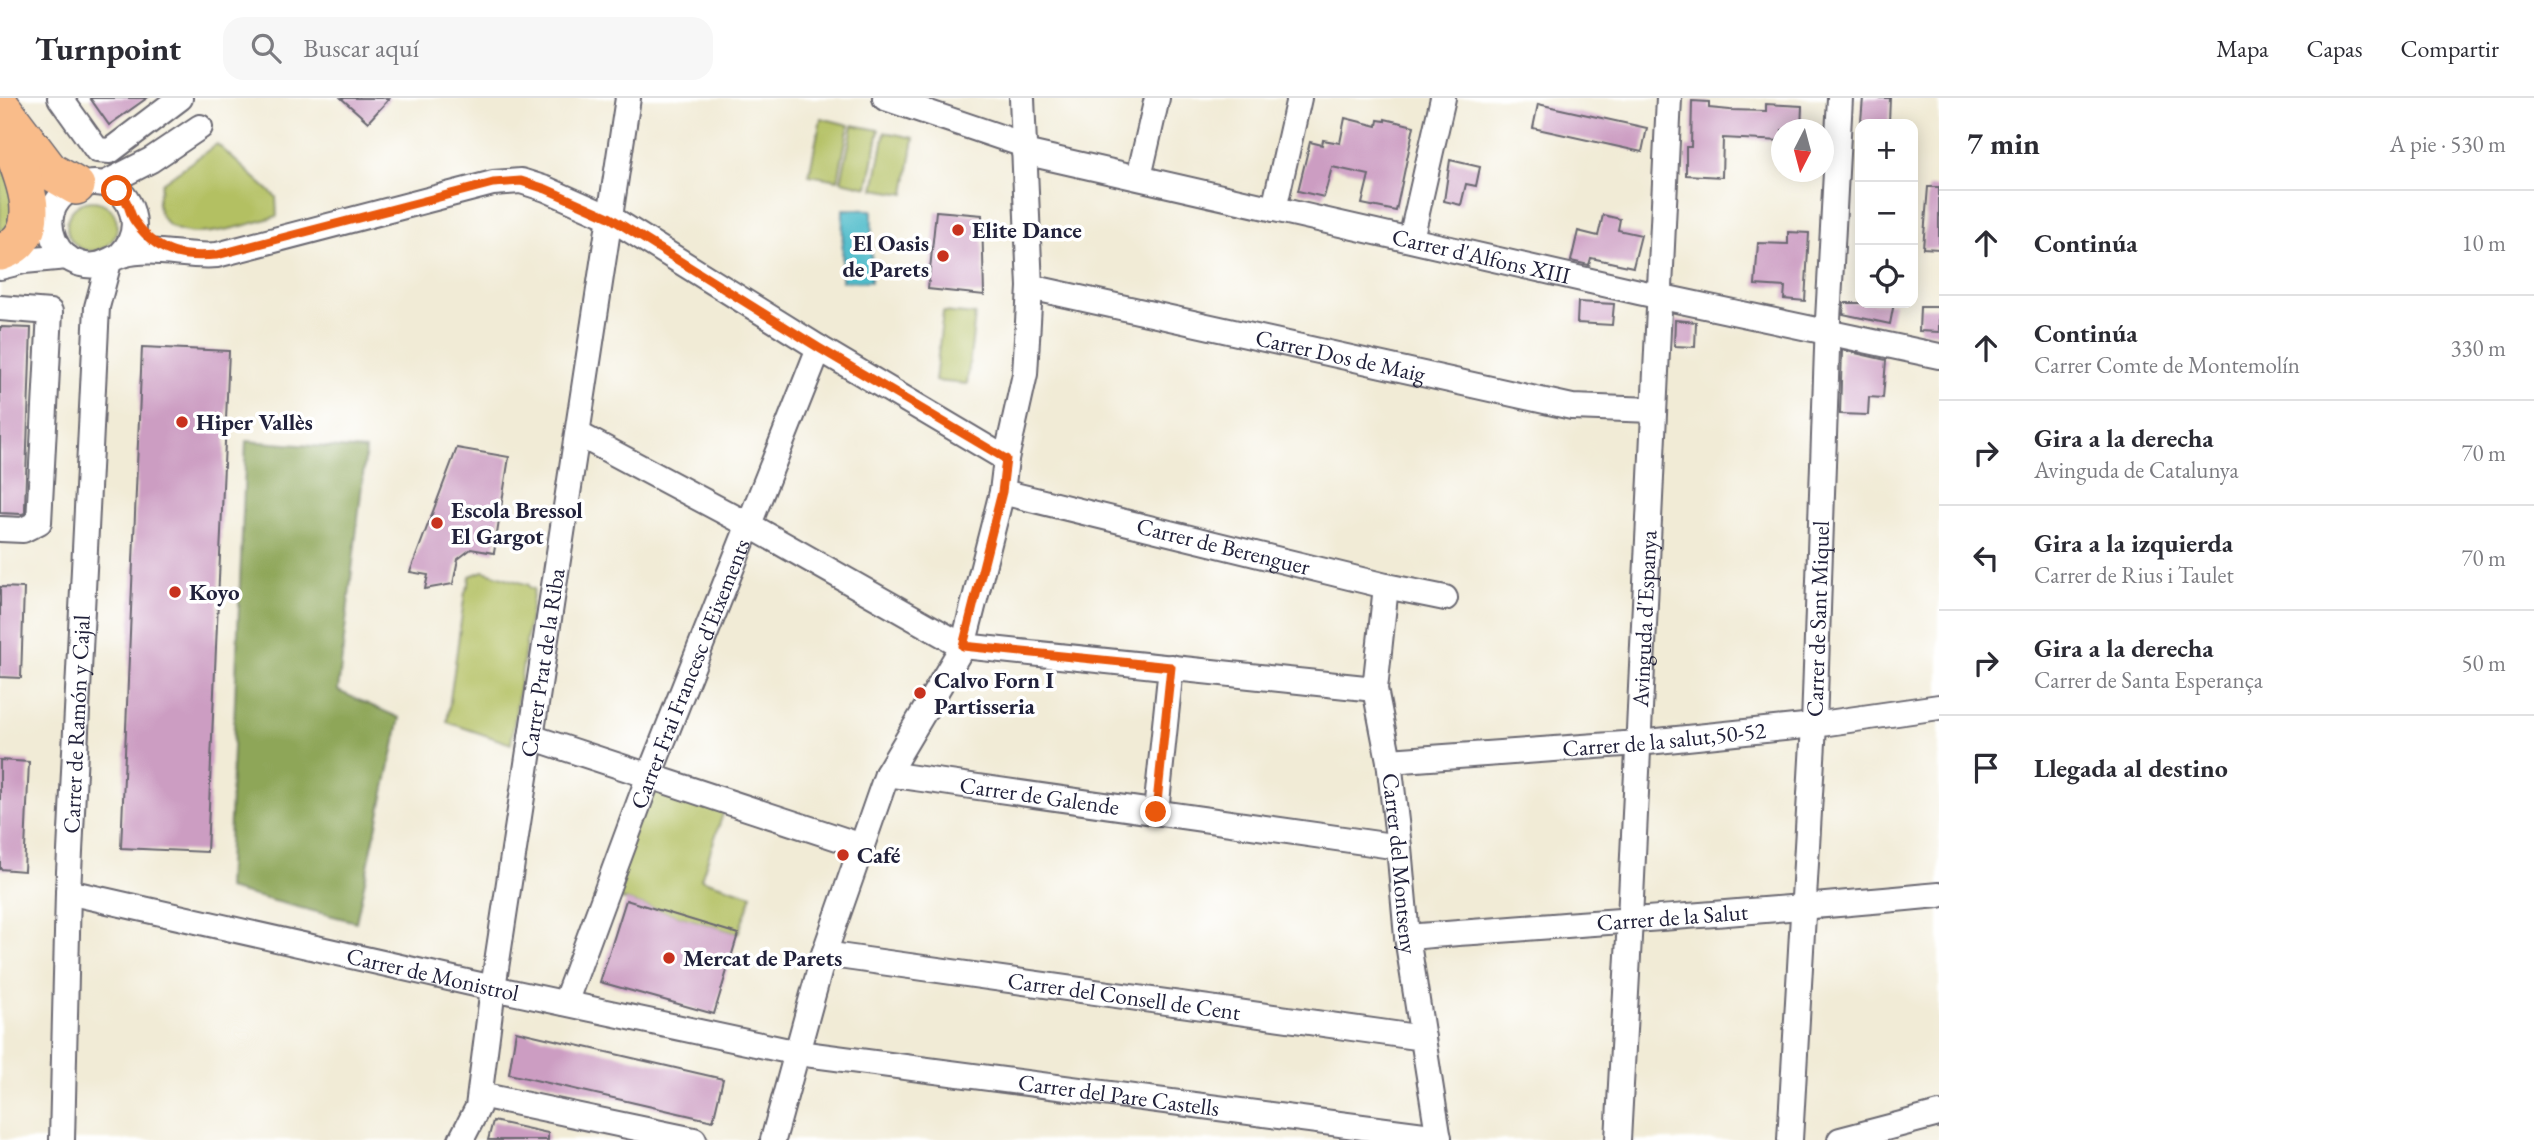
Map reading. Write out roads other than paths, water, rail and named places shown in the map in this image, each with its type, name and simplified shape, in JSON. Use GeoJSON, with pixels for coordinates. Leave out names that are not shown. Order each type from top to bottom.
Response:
{"type":"FeatureCollection","features":[{"type":"Feature","properties":{"kind":"highway"},"geometry":{"type":"LineString","coordinates":[[3,124],[50,171],[90,185]]}},
{"type":"Feature","properties":{"kind":"highway"},"geometry":{"type":"LineString","coordinates":[[3,124],[39,180],[51,223]]}},
{"type":"Feature","properties":{"kind":"highway"},"geometry":{"type":"LineString","coordinates":[[3,124],[25,181],[30,207],[19,242],[11,249],[8,260]]}},
{"type":"Feature","properties":{"kind":"street"},"geometry":{"type":"LineString","coordinates":[[60,98],[97,150],[110,151],[180,98]]}},
{"type":"Feature","properties":{"kind":"street","name":"Carrer Prat de la Riba"},"geometry":{"type":"LineString","coordinates":[[461,1140],[478,1107],[480,1095],[493,988],[628,98]]}},
{"type":"Feature","properties":{"kind":"street","name":"Carrer d'Alfons XIII"},"geometry":{"type":"LineString","coordinates":[[885,98],[1024,148],[1139,177],[1939,356]]}},
{"type":"Feature","properties":{"kind":"street"},"geometry":{"type":"LineString","coordinates":[[773,1140],[824,954],[887,774],[963,646],[1002,492],[1006,459],[1025,374],[1030,287],[1021,98]]}},
{"type":"Feature","properties":{"kind":"street"},"geometry":{"type":"LineString","coordinates":[[1139,177],[1157,98]]}},
{"type":"Feature","properties":{"kind":"street"},"geometry":{"type":"LineString","coordinates":[[1274,209],[1299,98]]}},
{"type":"Feature","properties":{"kind":"street"},"geometry":{"type":"LineString","coordinates":[[1411,239],[1443,98]]}},
{"type":"Feature","properties":{"kind":"street","name":"Avinguda d'Espanya"},"geometry":{"type":"LineString","coordinates":[[1618,1140],[1669,98]]}},
{"type":"Feature","properties":{"kind":"street","name":"Carrer de Sant Miquel"},"geometry":{"type":"LineString","coordinates":[[1790,1140],[1814,724],[1828,332],[1840,98]]}},
{"type":"Feature","properties":{"kind":"street"},"geometry":{"type":"LineString","coordinates":[[8,260],[51,223],[62,196],[151,160],[200,127]]}},
{"type":"Feature","properties":{"kind":"street"},"geometry":{"type":"LineString","coordinates":[[115,259],[130,243],[132,215],[151,160]]}},
{"type":"Feature","properties":{"kind":"street"},"geometry":{"type":"LineString","coordinates":[[8,260],[75,261],[101,265],[115,259],[165,251],[198,257],[217,255],[493,183],[521,181],[609,217],[819,348],[1006,459]]}},
{"type":"Feature","properties":{"kind":"street"},"geometry":{"type":"LineString","coordinates":[[90,185],[123,195],[132,215],[165,251]]}},
{"type":"Feature","properties":{"kind":"street"},"geometry":{"type":"LineString","coordinates":[[51,223],[56,244],[75,261]]}},
{"type":"Feature","properties":{"kind":"street","name":"Carrer de Ramón y Cajal"},"geometry":{"type":"LineString","coordinates":[[62,1140],[68,892],[97,307],[115,259]]}},
{"type":"Feature","properties":{"kind":"street","name":"Carrer de Ramón y Cajal"},"geometry":{"type":"LineString","coordinates":[[75,261],[97,307]]}},
{"type":"Feature","properties":{"kind":"street","name":"Carrer Dos de Maig"},"geometry":{"type":"LineString","coordinates":[[1030,287],[1572,407],[1653,410]]}},
{"type":"Feature","properties":{"kind":"street"},"geometry":{"type":"LineString","coordinates":[[0,308],[50,312],[39,522],[23,530],[0,529]]}},
{"type":"Feature","properties":{"kind":"street","name":"Carrer Frai Francesc d'Eixements"},"geometry":{"type":"LineString","coordinates":[[565,1003],[649,776],[819,348]]}},
{"type":"Feature","properties":{"kind":"street"},"geometry":{"type":"LineString","coordinates":[[578,435],[749,525],[963,646],[1375,689]]}},
{"type":"Feature","properties":{"kind":"street","name":"Carrer de Berenguer"},"geometry":{"type":"LineString","coordinates":[[1002,492],[1445,598]]}},
{"type":"Feature","properties":{"kind":"street","name":"Carrer del Montseny"},"geometry":{"type":"LineString","coordinates":[[1386,586],[1375,689],[1389,761],[1406,937],[1439,1139]]}},
{"type":"Feature","properties":{"kind":"street"},"geometry":{"type":"LineString","coordinates":[[1156,812],[1171,667]]}},
{"type":"Feature","properties":{"kind":"street","name":"Carrer de la salut,50-52"},"geometry":{"type":"LineString","coordinates":[[1389,761],[1639,743],[1939,707]]}},
{"type":"Feature","properties":{"kind":"street"},"geometry":{"type":"LineString","coordinates":[[531,737],[862,846]]}},
{"type":"Feature","properties":{"kind":"street","name":"Carrer de Galende"},"geometry":{"type":"LineString","coordinates":[[887,774],[1399,846]]}},
{"type":"Feature","properties":{"kind":"street","name":"Carrer de Monistrol"},"geometry":{"type":"LineString","coordinates":[[68,892],[797,1053]]}},
{"type":"Feature","properties":{"kind":"street","name":"Carrer de la Salut"},"geometry":{"type":"LineString","coordinates":[[1406,937],[1802,908],[1939,895]]}},
{"type":"Feature","properties":{"kind":"street","name":"Carrer del Consell de Cent"},"geometry":{"type":"LineString","coordinates":[[824,954],[1423,1038]]}},
{"type":"Feature","properties":{"kind":"street","name":"Carrer del Pare Castells"},"geometry":{"type":"LineString","coordinates":[[797,1053],[1439,1139]]}},
{"type":"Feature","properties":{"kind":"street"},"geometry":{"type":"LineString","coordinates":[[480,1095],[694,1140]]}},
{"type":"Feature","properties":{"kind":"street"},"geometry":{"type":"LineString","coordinates":[[1840,1140],[1939,1114]]}},
{"type":"Feature","properties":{"kind":"water"},"geometry":{"type":"Polygon","coordinates":[[[843,209],[872,210],[871,282],[842,281],[843,209]]]}},
{"type":"Feature","properties":{"kind":"place","name":"Elite Dance"},"geometry":{"type":"Point","coordinates":[958,230]}},
{"type":"Feature","properties":{"kind":"place","name":"El Oasis de Parets"},"geometry":{"type":"Point","coordinates":[943,256]}},
{"type":"Feature","properties":{"kind":"place","name":"Hiper Vallès"},"geometry":{"type":"Point","coordinates":[182,422]}},
{"type":"Feature","properties":{"kind":"place","name":"Escola Bressol El Gargot"},"geometry":{"type":"Point","coordinates":[437,523]}},
{"type":"Feature","properties":{"kind":"place","name":"Koyo"},"geometry":{"type":"Point","coordinates":[175,592]}},
{"type":"Feature","properties":{"kind":"place","name":"Calvo Forn I Partisseria"},"geometry":{"type":"Point","coordinates":[920,693]}},
{"type":"Feature","properties":{"kind":"place","name":"Café"},"geometry":{"type":"Point","coordinates":[843,855]}},
{"type":"Feature","properties":{"kind":"place","name":"Mercat de Parets"},"geometry":{"type":"Point","coordinates":[669,958]}}]}
